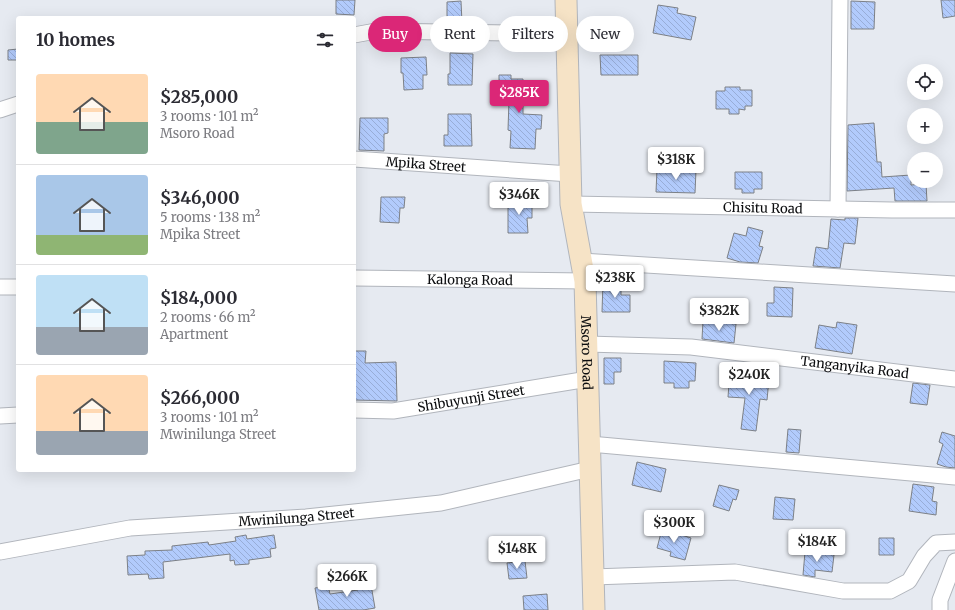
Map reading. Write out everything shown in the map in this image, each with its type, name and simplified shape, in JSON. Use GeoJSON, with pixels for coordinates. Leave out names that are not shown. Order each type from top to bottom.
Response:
{"type":"FeatureCollection","features":[{"type":"Feature","properties":{"kind":"street","name":"Msoro Road"},"geometry":{"type":"LineString","coordinates":[[566,0],[566,16]]}},
{"type":"Feature","properties":{"kind":"street"},"geometry":{"type":"LineString","coordinates":[[838,209],[840,0]]}},
{"type":"Feature","properties":{"kind":"street"},"geometry":{"type":"LineString","coordinates":[[356,35],[376,31],[498,33]]}},
{"type":"Feature","properties":{"kind":"street","name":"Msoro Road"},"geometry":{"type":"LineString","coordinates":[[567,52],[571,204],[585,282],[594,610]]}},
{"type":"Feature","properties":{"kind":"street"},"geometry":{"type":"LineString","coordinates":[[0,110],[16,105]]}},
{"type":"Feature","properties":{"kind":"street","name":"Mpika Street"},"geometry":{"type":"LineString","coordinates":[[356,160],[570,174]]}},
{"type":"Feature","properties":{"kind":"street","name":"Chisitu Road"},"geometry":{"type":"LineString","coordinates":[[571,204],[955,210]]}},
{"type":"Feature","properties":{"kind":"street"},"geometry":{"type":"LineString","coordinates":[[581,261],[955,284]]}},
{"type":"Feature","properties":{"kind":"street","name":"Kalonga Road"},"geometry":{"type":"LineString","coordinates":[[356,278],[585,282]]}},
{"type":"Feature","properties":{"kind":"street"},"geometry":{"type":"LineString","coordinates":[[0,287],[16,287]]}},
{"type":"Feature","properties":{"kind":"street","name":"Tanganyika Road"},"geometry":{"type":"LineString","coordinates":[[587,344],[691,347],[955,379]]}},
{"type":"Feature","properties":{"kind":"street","name":"Shibuyunji Street"},"geometry":{"type":"LineString","coordinates":[[356,410],[393,411],[588,379]]}},
{"type":"Feature","properties":{"kind":"street"},"geometry":{"type":"LineString","coordinates":[[0,416],[16,415]]}},
{"type":"Feature","properties":{"kind":"street"},"geometry":{"type":"LineString","coordinates":[[590,444],[955,476]]}},
{"type":"Feature","properties":{"kind":"street","name":"Mwinilunga Street"},"geometry":{"type":"LineString","coordinates":[[0,552],[130,528],[306,517],[441,503],[590,469]]}},
{"type":"Feature","properties":{"kind":"street"},"geometry":{"type":"LineString","coordinates":[[593,577],[735,572],[843,591],[890,591],[909,581],[924,556],[936,543],[955,542]]}},
{"type":"Feature","properties":{"kind":"street"},"geometry":{"type":"LineString","coordinates":[[940,610],[940,600],[955,561]]}},
{"type":"Feature","properties":{"kind":"building"},"geometry":{"type":"Polygon","coordinates":[[[336,0],[355,0],[354,15],[336,14],[336,0]]]}},
{"type":"Feature","properties":{"kind":"building"},"geometry":{"type":"Polygon","coordinates":[[[941,0],[955,0],[955,16],[943,18],[941,0]]]}},
{"type":"Feature","properties":{"kind":"building"},"geometry":{"type":"Polygon","coordinates":[[[461,1],[462,16],[447,16],[447,2],[461,1]]]}},
{"type":"Feature","properties":{"kind":"building"},"geometry":{"type":"Polygon","coordinates":[[[851,1],[875,2],[874,29],[851,29],[851,1]]]}},
{"type":"Feature","properties":{"kind":"building"},"geometry":{"type":"Polygon","coordinates":[[[658,5],[678,8],[677,13],[696,17],[691,40],[653,33],[658,5]]]}},
{"type":"Feature","properties":{"kind":"building"},"geometry":{"type":"Polygon","coordinates":[[[16,49],[16,60],[8,60],[8,50],[16,49]]]}},
{"type":"Feature","properties":{"kind":"building"},"geometry":{"type":"Polygon","coordinates":[[[450,53],[473,54],[472,85],[448,85],[448,74],[450,74],[450,53]]]}},
{"type":"Feature","properties":{"kind":"building"},"geometry":{"type":"Polygon","coordinates":[[[600,55],[638,55],[638,75],[601,75],[600,55]]]}},
{"type":"Feature","properties":{"kind":"building"},"geometry":{"type":"Polygon","coordinates":[[[426,57],[427,75],[423,75],[423,89],[404,90],[403,73],[401,73],[401,58],[426,57]]]}},
{"type":"Feature","properties":{"kind":"building"},"geometry":{"type":"Polygon","coordinates":[[[499,75],[511,75],[511,79],[523,79],[523,114],[542,115],[541,129],[536,129],[535,149],[510,148],[511,131],[508,130],[509,100],[499,100],[499,75]]]}},
{"type":"Feature","properties":{"kind":"building"},"geometry":{"type":"Polygon","coordinates":[[[725,87],[740,87],[740,90],[752,90],[752,106],[745,106],[745,110],[739,109],[739,114],[729,114],[729,109],[716,109],[716,91],[725,91],[725,87]]]}},
{"type":"Feature","properties":{"kind":"building"},"geometry":{"type":"Polygon","coordinates":[[[448,114],[471,114],[472,146],[444,146],[444,135],[448,135],[448,114]]]}},
{"type":"Feature","properties":{"kind":"building"},"geometry":{"type":"Polygon","coordinates":[[[360,118],[388,118],[388,133],[384,134],[384,151],[359,150],[360,118]]]}},
{"type":"Feature","properties":{"kind":"building"},"geometry":{"type":"Polygon","coordinates":[[[874,123],[877,162],[881,162],[882,177],[907,175],[907,188],[926,188],[927,201],[895,201],[894,188],[847,191],[848,125],[874,123]]]}},
{"type":"Feature","properties":{"kind":"building"},"geometry":{"type":"Polygon","coordinates":[[[657,169],[696,170],[695,193],[656,192],[657,169]]]}},
{"type":"Feature","properties":{"kind":"building"},"geometry":{"type":"Polygon","coordinates":[[[735,172],[762,172],[762,189],[754,189],[754,193],[742,193],[742,189],[735,189],[735,172]]]}},
{"type":"Feature","properties":{"kind":"building"},"geometry":{"type":"Polygon","coordinates":[[[381,197],[405,197],[404,208],[400,208],[399,223],[380,222],[381,197]]]}},
{"type":"Feature","properties":{"kind":"building"},"geometry":{"type":"Polygon","coordinates":[[[508,201],[532,201],[532,218],[527,218],[528,233],[508,233],[508,201]]]}},
{"type":"Feature","properties":{"kind":"building"},"geometry":{"type":"Polygon","coordinates":[[[845,218],[858,218],[855,244],[844,243],[840,268],[813,266],[816,247],[828,249],[831,219],[845,220],[845,218]]]}},
{"type":"Feature","properties":{"kind":"building"},"geometry":{"type":"Polygon","coordinates":[[[748,227],[763,231],[759,246],[763,247],[758,263],[740,262],[727,258],[734,233],[746,236],[748,227]]]}},
{"type":"Feature","properties":{"kind":"building"},"geometry":{"type":"Polygon","coordinates":[[[603,282],[621,282],[621,295],[630,295],[630,312],[602,312],[603,282]]]}},
{"type":"Feature","properties":{"kind":"building"},"geometry":{"type":"Polygon","coordinates":[[[774,287],[793,288],[792,317],[767,316],[767,303],[774,303],[774,287]]]}},
{"type":"Feature","properties":{"kind":"building"},"geometry":{"type":"Polygon","coordinates":[[[703,321],[736,324],[734,343],[702,339],[703,321]]]}},
{"type":"Feature","properties":{"kind":"building"},"geometry":{"type":"Polygon","coordinates":[[[837,322],[857,325],[852,354],[815,348],[819,325],[836,328],[837,322]]]}},
{"type":"Feature","properties":{"kind":"building"},"geometry":{"type":"Polygon","coordinates":[[[356,351],[366,351],[365,363],[396,362],[397,401],[356,400],[356,351]]]}},
{"type":"Feature","properties":{"kind":"building"},"geometry":{"type":"Polygon","coordinates":[[[604,358],[621,358],[621,372],[614,372],[614,384],[604,384],[604,358]]]}},
{"type":"Feature","properties":{"kind":"building"},"geometry":{"type":"Polygon","coordinates":[[[664,361],[696,363],[695,381],[689,381],[689,388],[674,388],[674,383],[664,383],[664,361]]]}},
{"type":"Feature","properties":{"kind":"building"},"geometry":{"type":"Polygon","coordinates":[[[730,371],[745,372],[744,377],[769,379],[767,400],[760,399],[756,431],[741,429],[745,398],[728,397],[730,371]]]}},
{"type":"Feature","properties":{"kind":"building"},"geometry":{"type":"Polygon","coordinates":[[[913,383],[930,385],[927,405],[910,403],[913,383]]]}},
{"type":"Feature","properties":{"kind":"building"},"geometry":{"type":"Polygon","coordinates":[[[788,429],[801,430],[799,453],[786,452],[788,429]]]}},
{"type":"Feature","properties":{"kind":"building"},"geometry":{"type":"Polygon","coordinates":[[[942,432],[955,436],[955,468],[937,464],[943,444],[939,442],[942,432]]]}},
{"type":"Feature","properties":{"kind":"building"},"geometry":{"type":"Polygon","coordinates":[[[637,462],[666,469],[661,492],[632,485],[637,462]]]}},
{"type":"Feature","properties":{"kind":"building"},"geometry":{"type":"Polygon","coordinates":[[[913,484],[934,487],[932,501],[937,502],[936,515],[909,511],[913,484]]]}},
{"type":"Feature","properties":{"kind":"building"},"geometry":{"type":"Polygon","coordinates":[[[719,485],[739,490],[736,500],[733,499],[729,511],[713,506],[719,485]]]}},
{"type":"Feature","properties":{"kind":"building"},"geometry":{"type":"Polygon","coordinates":[[[775,497],[795,499],[793,520],[773,519],[775,497]]]}},
{"type":"Feature","properties":{"kind":"building"},"geometry":{"type":"Polygon","coordinates":[[[662,529],[691,538],[685,560],[670,556],[671,552],[657,548],[662,529]]]}},
{"type":"Feature","properties":{"kind":"building"},"geometry":{"type":"Polygon","coordinates":[[[246,535],[247,539],[274,535],[276,548],[270,549],[271,557],[249,560],[249,564],[235,565],[234,560],[230,561],[230,554],[163,562],[164,578],[149,579],[148,574],[128,575],[127,556],[145,555],[145,551],[172,550],[172,546],[208,542],[209,545],[236,541],[235,537],[246,535]]]}},
{"type":"Feature","properties":{"kind":"building"},"geometry":{"type":"Polygon","coordinates":[[[879,538],[894,538],[894,555],[879,555],[879,538]]]}},
{"type":"Feature","properties":{"kind":"building"},"geometry":{"type":"Polygon","coordinates":[[[805,552],[834,555],[832,572],[815,570],[815,577],[803,575],[805,552]]]}},
{"type":"Feature","properties":{"kind":"building"},"geometry":{"type":"Polygon","coordinates":[[[525,561],[527,578],[509,579],[507,563],[525,561]]]}},
{"type":"Feature","properties":{"kind":"building"},"geometry":{"type":"Polygon","coordinates":[[[370,579],[375,608],[363,610],[319,610],[315,588],[328,586],[330,594],[358,590],[357,581],[370,579]]]}},
{"type":"Feature","properties":{"kind":"building"},"geometry":{"type":"Polygon","coordinates":[[[547,594],[548,610],[524,610],[523,596],[547,594]]]}}]}
